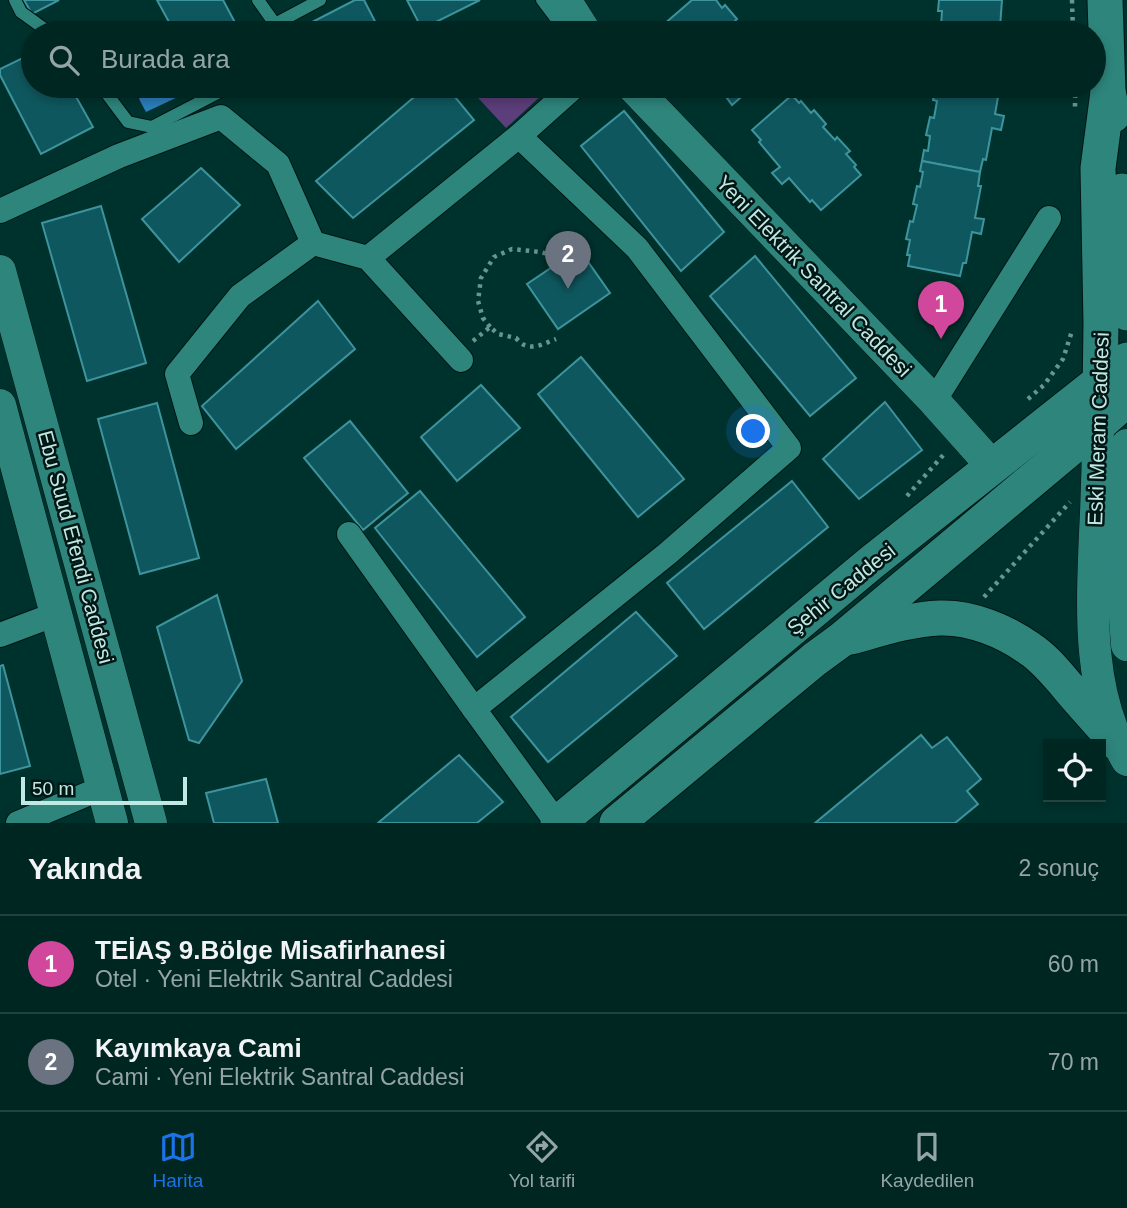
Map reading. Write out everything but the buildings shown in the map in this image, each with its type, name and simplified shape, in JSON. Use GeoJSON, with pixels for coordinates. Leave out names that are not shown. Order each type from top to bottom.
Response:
{"type":"FeatureCollection","features":[{"type":"Feature","properties":{"kind":"main road","name":"Eski Meram Caddesi"},"geometry":{"type":"LineString","coordinates":[[1102,21],[1105,0]]}},
{"type":"Feature","properties":{"kind":"main road","name":"Eski Meram Caddesi"},"geometry":{"type":"LineString","coordinates":[[1092,98],[1098,168],[1101,323],[1114,391],[1098,425]]}},
{"type":"Feature","properties":{"kind":"main road","name":"Eski Meram Caddesi"},"geometry":{"type":"LineString","coordinates":[[1096,98],[1117,134],[1124,195],[1127,313]]}},
{"type":"Feature","properties":{"kind":"main road","name":"Şehir Caddesi"},"geometry":{"type":"LineString","coordinates":[[557,823],[862,571],[993,467],[1114,391],[1127,360]]}},
{"type":"Feature","properties":{"kind":"main road","name":"Şehir Caddesi"},"geometry":{"type":"LineString","coordinates":[[617,823],[1098,425]]}},
{"type":"Feature","properties":{"kind":"main road"},"geometry":{"type":"LineString","coordinates":[[841,640],[915,621],[940,618],[964,620],[985,626],[1032,649],[1122,752]]}},
{"type":"Feature","properties":{"kind":"street"},"geometry":{"type":"LineString","coordinates":[[565,0],[578,21]]}},
{"type":"Feature","properties":{"kind":"street"},"geometry":{"type":"LineString","coordinates":[[368,258],[519,136],[562,98]]}},
{"type":"Feature","properties":{"kind":"street","name":"Yeni Elektrik Santral Caddesi"},"geometry":{"type":"LineString","coordinates":[[644,98],[934,401],[993,467]]}},
{"type":"Feature","properties":{"kind":"street"},"geometry":{"type":"LineString","coordinates":[[0,211],[119,156],[221,117],[278,164],[313,243]]}},
{"type":"Feature","properties":{"kind":"street"},"geometry":{"type":"LineString","coordinates":[[474,709],[667,554],[789,448],[638,248],[519,136]]}},
{"type":"Feature","properties":{"kind":"street"},"geometry":{"type":"LineString","coordinates":[[934,401],[1049,218]]}},
{"type":"Feature","properties":{"kind":"street"},"geometry":{"type":"LineString","coordinates":[[313,243],[368,258],[459,358]]}},
{"type":"Feature","properties":{"kind":"street"},"geometry":{"type":"LineString","coordinates":[[191,423],[177,374],[240,296],[313,243]]}},
{"type":"Feature","properties":{"kind":"street","name":"Ebu Suud Efendi Caddesi"},"geometry":{"type":"LineString","coordinates":[[0,271],[152,823]]}},
{"type":"Feature","properties":{"kind":"street","name":"Ebu Suud Efendi Caddesi"},"geometry":{"type":"LineString","coordinates":[[0,405],[112,823]]}},
{"type":"Feature","properties":{"kind":"street","name":"Eski Meram Caddesi"},"geometry":{"type":"LineString","coordinates":[[1098,425],[1094,638],[1103,701],[1122,752]]}},
{"type":"Feature","properties":{"kind":"street","name":"Eski Meram Caddesi"},"geometry":{"type":"LineString","coordinates":[[1127,445],[1127,645]]}},
{"type":"Feature","properties":{"kind":"street"},"geometry":{"type":"LineString","coordinates":[[349,534],[557,823]]}},
{"type":"Feature","properties":{"kind":"street"},"geometry":{"type":"LineString","coordinates":[[0,635],[56,614]]}},
{"type":"Feature","properties":{"kind":"street"},"geometry":{"type":"LineString","coordinates":[[18,823],[102,788]]}},
{"type":"Feature","properties":{"kind":"lane"},"geometry":{"type":"LineString","coordinates":[[15,0],[21,12],[33,21]]}},
{"type":"Feature","properties":{"kind":"lane"},"geometry":{"type":"LineString","coordinates":[[258,0],[270,21]]}},
{"type":"Feature","properties":{"kind":"lane"},"geometry":{"type":"LineString","coordinates":[[287,21],[320,0]]}},
{"type":"Feature","properties":{"kind":"lane"},"geometry":{"type":"LineString","coordinates":[[542,0],[558,21]]}},
{"type":"Feature","properties":{"kind":"lane"},"geometry":{"type":"LineString","coordinates":[[110,98],[128,122],[152,127],[208,98]]}},
{"type":"Feature","properties":{"kind":"path"},"geometry":{"type":"LineString","coordinates":[[1072,0],[1073,21]]}},
{"type":"Feature","properties":{"kind":"path"},"geometry":{"type":"LineString","coordinates":[[1076,112],[1085,98]]}},
{"type":"Feature","properties":{"kind":"path"},"geometry":{"type":"LineString","coordinates":[[556,339],[532,348],[522,345],[516,338],[498,334],[483,318],[478,301],[481,278],[494,257],[512,249],[559,257]]}},
{"type":"Feature","properties":{"kind":"path"},"geometry":{"type":"LineString","coordinates":[[459,358],[490,327]]}},
{"type":"Feature","properties":{"kind":"path"},"geometry":{"type":"LineString","coordinates":[[1020,407],[1044,385],[1063,359],[1072,330]]}},
{"type":"Feature","properties":{"kind":"shaded area"},"geometry":{"type":"Polygon","coordinates":[[[478,98],[539,98],[506,128],[478,98]]]}},
{"type":"Feature","properties":{"kind":"water"},"geometry":{"type":"Polygon","coordinates":[[[140,98],[176,98],[146,112],[140,98]]]}},
{"type":"Feature","properties":{"kind":"place","name":"Kayımkaya Cami"},"geometry":{"type":"Point","coordinates":[568,289]}},
{"type":"Feature","properties":{"kind":"place","name":"TEİAŞ 9.Bölge Misafirhanesi"},"geometry":{"type":"Point","coordinates":[941,339]}}]}
